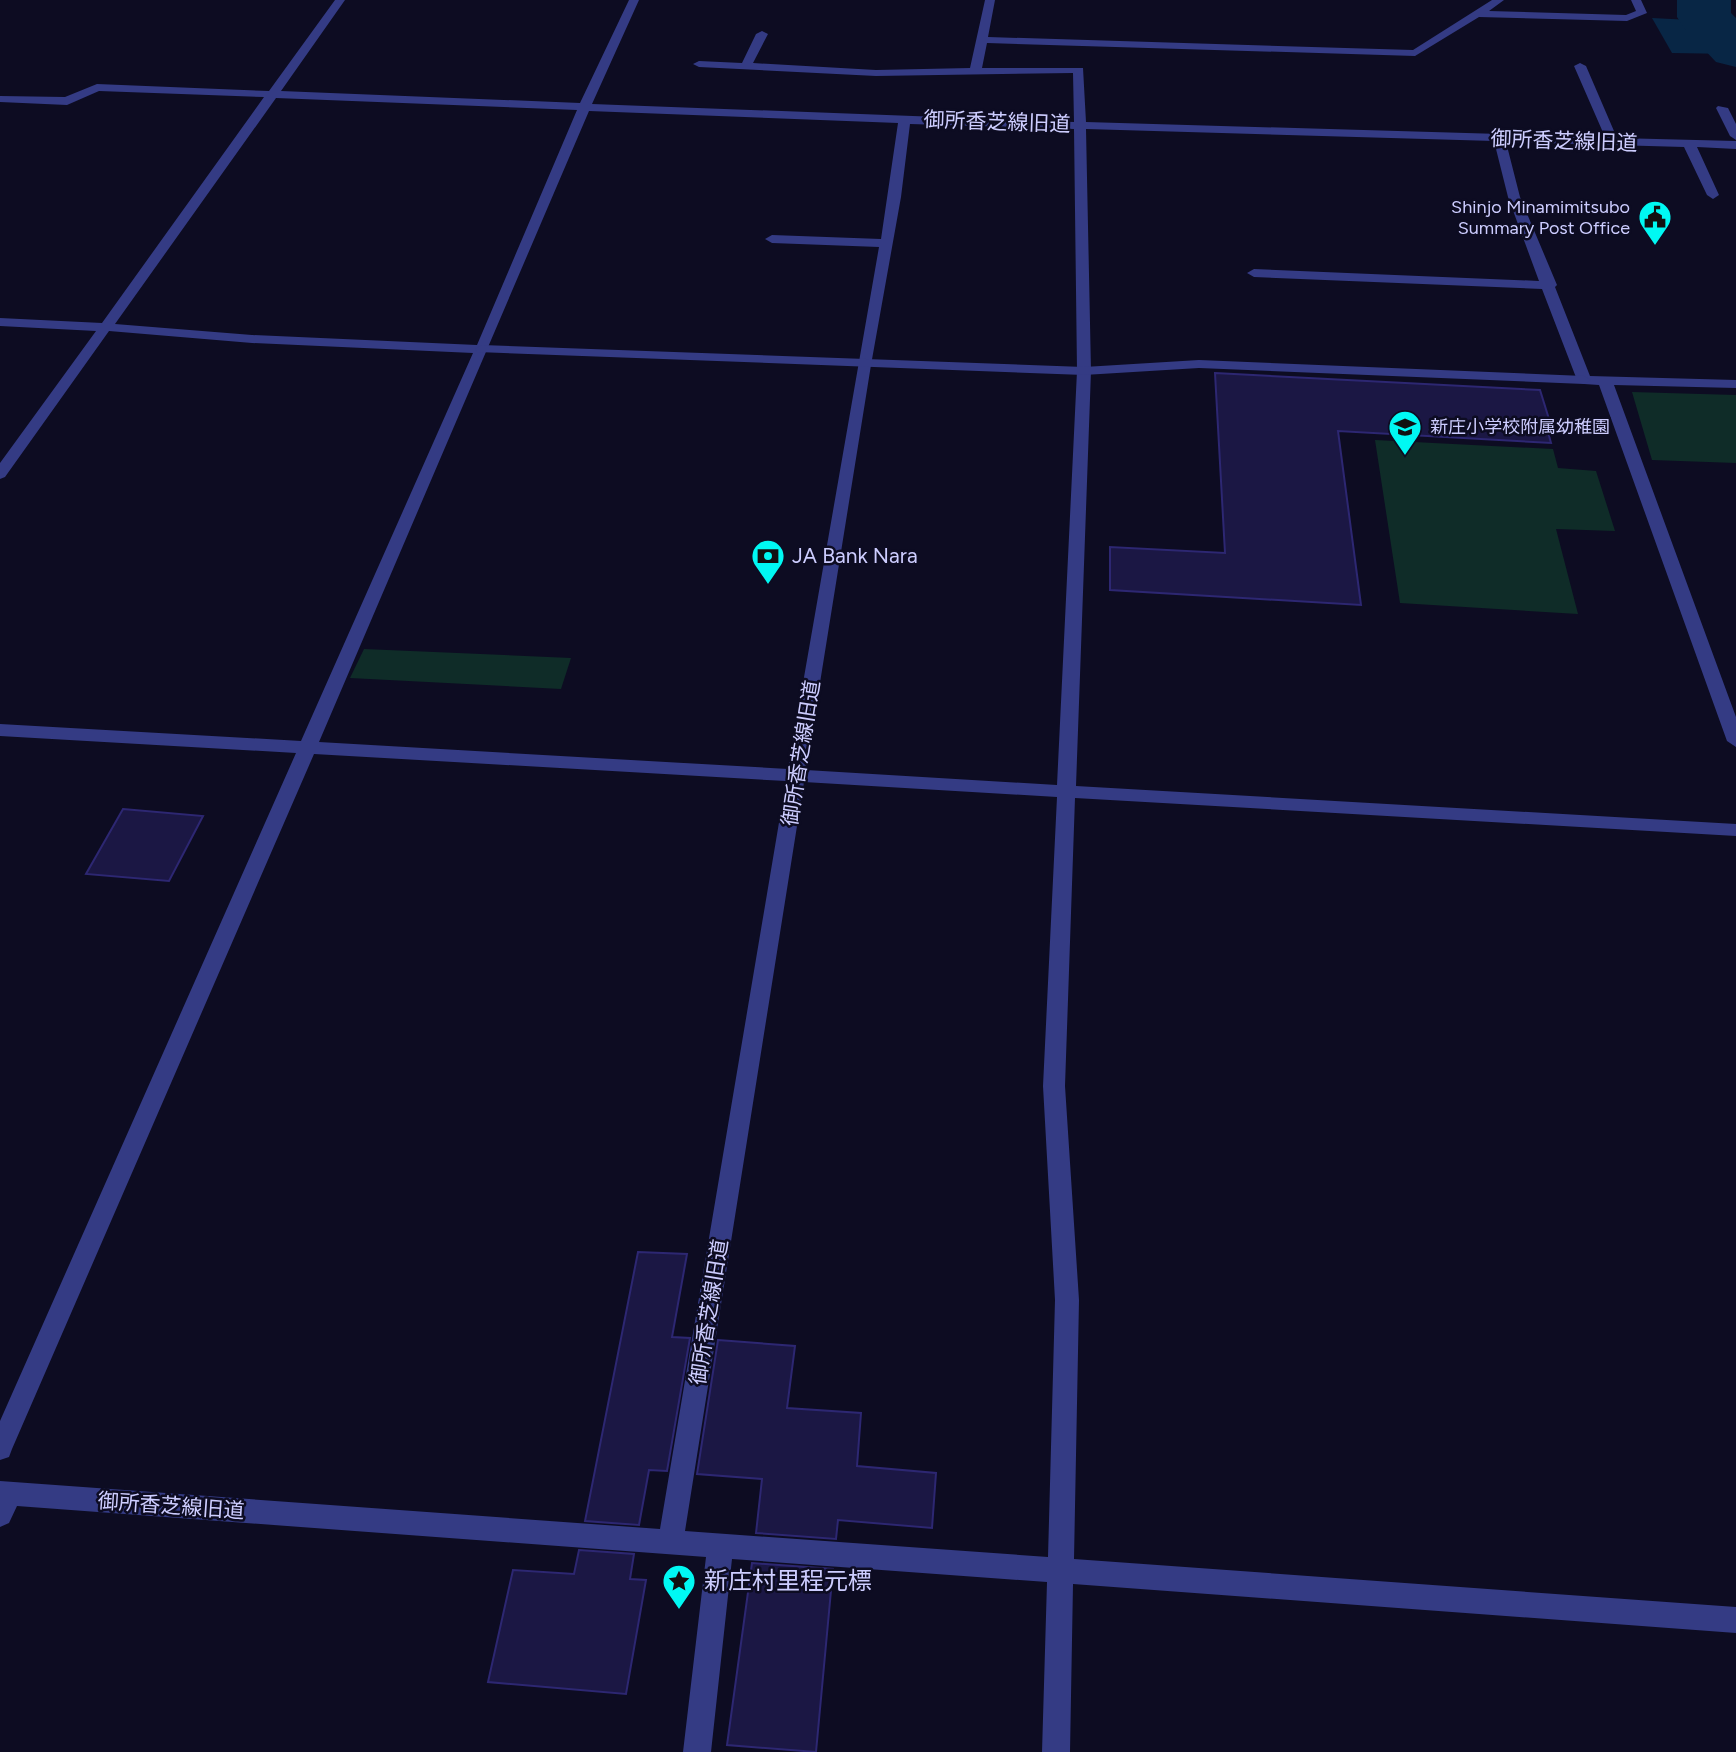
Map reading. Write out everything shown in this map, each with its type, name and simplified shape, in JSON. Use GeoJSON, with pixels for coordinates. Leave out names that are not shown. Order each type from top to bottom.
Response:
{"type":"FeatureCollection","features":[{"type":"Feature","properties":{"kind":"street"},"geometry":{"type":"LineString","coordinates":[[0,474],[340,0]]}},
{"type":"Feature","properties":{"kind":"street"},"geometry":{"type":"LineString","coordinates":[[0,1449],[482,349],[584,108],[634,0]]}},
{"type":"Feature","properties":{"kind":"street"},"geometry":{"type":"LineString","coordinates":[[975,72],[990,0]]}},
{"type":"Feature","properties":{"kind":"street"},"geometry":{"type":"LineString","coordinates":[[982,40],[1415,53],[1499,0]]}},
{"type":"Feature","properties":{"kind":"street"},"geometry":{"type":"LineString","coordinates":[[1477,14],[1627,18],[1642,13],[1636,0]]}},
{"type":"Feature","properties":{"kind":"street"},"geometry":{"type":"LineString","coordinates":[[746,66],[762,34]]}},
{"type":"Feature","properties":{"kind":"street"},"geometry":{"type":"LineString","coordinates":[[699,64],[876,73],[1079,70],[1084,371],[1054,1086],[1067,1300],[1056,1752]]}},
{"type":"Feature","properties":{"kind":"street"},"geometry":{"type":"LineString","coordinates":[[1580,66],[1613,142]]}},
{"type":"Feature","properties":{"kind":"street"},"geometry":{"type":"LineString","coordinates":[[0,99],[67,101],[97,87],[904,120]]}},
{"type":"Feature","properties":{"kind":"street"},"geometry":{"type":"LineString","coordinates":[[1722,108],[1736,136]]}},
{"type":"Feature","properties":{"kind":"street","name":"御所香芝線旧道"},"geometry":{"type":"LineString","coordinates":[[3,1501],[670,1544],[886,243],[904,120],[1736,145]]}},
{"type":"Feature","properties":{"kind":"street"},"geometry":{"type":"LineString","coordinates":[[1499,138],[1514,197],[1550,285],[1584,380]]}},
{"type":"Feature","properties":{"kind":"street"},"geometry":{"type":"LineString","coordinates":[[1689,144],[1713,195]]}},
{"type":"Feature","properties":{"kind":"street"},"geometry":{"type":"LineString","coordinates":[[772,239],[886,243]]}},
{"type":"Feature","properties":{"kind":"street"},"geometry":{"type":"LineString","coordinates":[[1254,273],[1550,285]]}},
{"type":"Feature","properties":{"kind":"street"},"geometry":{"type":"LineString","coordinates":[[0,321],[252,339],[864,365],[1084,371],[1199,364],[1736,384]]}},
{"type":"Feature","properties":{"kind":"street"},"geometry":{"type":"LineString","coordinates":[[1605,381],[1736,741]]}},
{"type":"Feature","properties":{"kind":"street"},"geometry":{"type":"LineString","coordinates":[[0,730],[1736,830]]}},
{"type":"Feature","properties":{"kind":"street"},"geometry":{"type":"LineString","coordinates":[[670,1544],[1736,1620]]}},
{"type":"Feature","properties":{"kind":"street"},"geometry":{"type":"LineString","coordinates":[[698,1752],[720,1547]]}},
{"type":"Feature","properties":{"kind":"green space"},"geometry":{"type":"Polygon","coordinates":[[[1632,392],[1736,395],[1736,463],[1652,460],[1632,392]]]}},
{"type":"Feature","properties":{"kind":"green space"},"geometry":{"type":"Polygon","coordinates":[[[1375,440],[1553,449],[1558,468],[1596,471],[1615,531],[1556,529],[1578,614],[1400,603],[1375,440]]]}},
{"type":"Feature","properties":{"kind":"green space"},"geometry":{"type":"Polygon","coordinates":[[[364,649],[571,658],[561,689],[350,678],[364,649]]]}},
{"type":"Feature","properties":{"kind":"water"},"geometry":{"type":"Polygon","coordinates":[[[1652,18],[1691,20],[1732,54],[1672,53],[1652,18]]]}},
{"type":"Feature","properties":{"kind":"building"},"geometry":{"type":"Polygon","coordinates":[[[1215,373],[1540,390],[1553,432],[1548,432],[1551,443],[1338,431],[1361,605],[1110,590],[1110,547],[1225,553],[1215,373]]]}},
{"type":"Feature","properties":{"kind":"building"},"geometry":{"type":"Polygon","coordinates":[[[123,809],[203,816],[169,881],[86,874],[123,809]]]}},
{"type":"Feature","properties":{"kind":"building"},"geometry":{"type":"Polygon","coordinates":[[[638,1252],[687,1254],[672,1337],[690,1338],[667,1471],[649,1470],[639,1525],[585,1521],[638,1252]]]}},
{"type":"Feature","properties":{"kind":"building"},"geometry":{"type":"Polygon","coordinates":[[[718,1340],[795,1346],[787,1408],[861,1413],[857,1466],[936,1473],[932,1528],[838,1520],[836,1539],[756,1533],[762,1479],[697,1474],[718,1340]]]}},
{"type":"Feature","properties":{"kind":"building"},"geometry":{"type":"Polygon","coordinates":[[[579,1550],[634,1554],[630,1579],[646,1580],[626,1694],[488,1682],[513,1570],[574,1574],[579,1550]]]}},
{"type":"Feature","properties":{"kind":"building"},"geometry":{"type":"Polygon","coordinates":[[[752,1563],[833,1569],[816,1752],[727,1745],[752,1563]]]}},
{"type":"Feature","properties":{"kind":"waterway"},"geometry":{"type":"LineString","coordinates":[[1704,0],[1704,17],[1736,50]]}},
{"type":"Feature","properties":{"kind":"place","name":"Shinjo Minamimitsubo Summary Post Office"},"geometry":{"type":"Point","coordinates":[1655,247]}},
{"type":"Feature","properties":{"kind":"place","name":"新庄小学校附属幼稚園"},"geometry":{"type":"Point","coordinates":[1405,457]}},
{"type":"Feature","properties":{"kind":"place","name":"JA Bank Nara"},"geometry":{"type":"Point","coordinates":[768,586]}},
{"type":"Feature","properties":{"kind":"place","name":"新庄村里程元標"},"geometry":{"type":"Point","coordinates":[679,1611]}}]}
